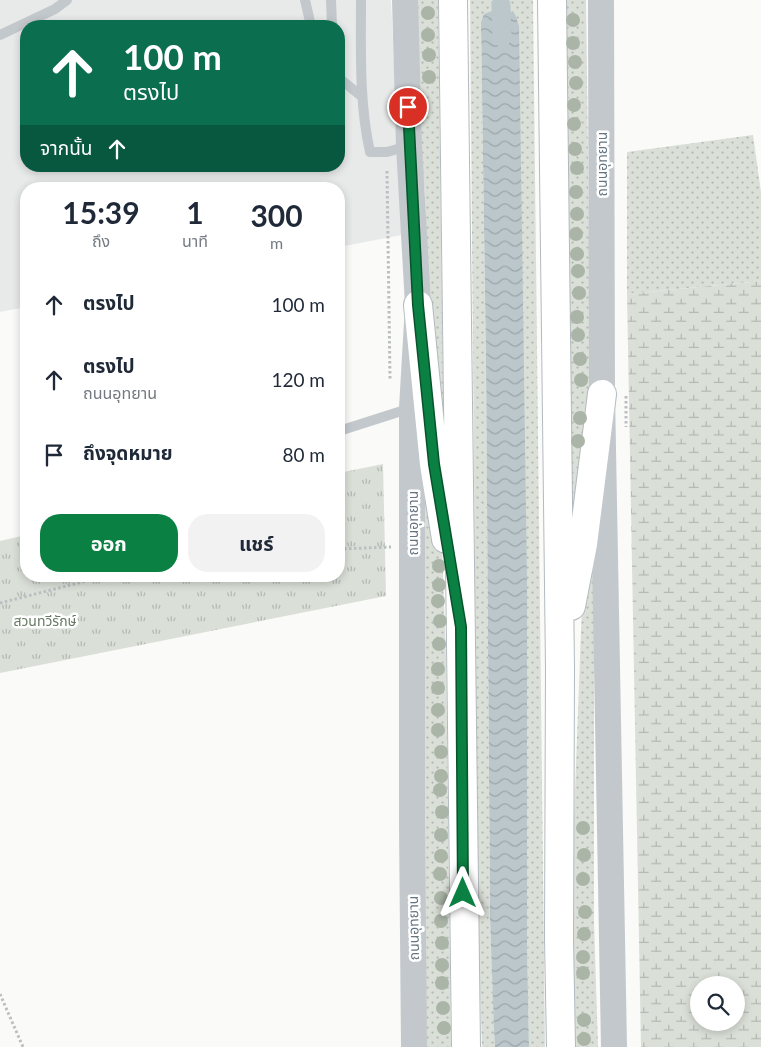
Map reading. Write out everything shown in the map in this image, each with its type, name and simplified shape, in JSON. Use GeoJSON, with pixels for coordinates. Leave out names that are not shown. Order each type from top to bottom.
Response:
{"type":"FeatureCollection","features":[{"type":"Feature","properties":{"kind":"main road"},"geometry":{"type":"LineString","coordinates":[[453,0],[466,1047]]}},
{"type":"Feature","properties":{"kind":"main road"},"geometry":{"type":"LineString","coordinates":[[552,0],[560,669],[559,939],[561,1047]]}},
{"type":"Feature","properties":{"kind":"main road"},"geometry":{"type":"LineString","coordinates":[[418,305],[434,464],[461,627]]}},
{"type":"Feature","properties":{"kind":"main road"},"geometry":{"type":"LineString","coordinates":[[560,669],[582,544],[602,394]]}},
{"type":"Feature","properties":{"kind":"street","name":"ถนนอุทยาน"},"geometry":{"type":"LineString","coordinates":[[404,0],[409,146],[418,305],[412,408],[414,1047]]}},
{"type":"Feature","properties":{"kind":"street","name":"ถนนอุทยาน"},"geometry":{"type":"LineString","coordinates":[[601,0],[602,394],[614,1047]]}},
{"type":"Feature","properties":{"kind":"lane"},"geometry":{"type":"LineString","coordinates":[[32,20],[56,9],[67,0]]}},
{"type":"Feature","properties":{"kind":"lane"},"geometry":{"type":"LineString","coordinates":[[305,0],[310,20]]}},
{"type":"Feature","properties":{"kind":"lane"},"geometry":{"type":"LineString","coordinates":[[331,0],[332,20]]}},
{"type":"Feature","properties":{"kind":"lane"},"geometry":{"type":"LineString","coordinates":[[361,0],[362,119],[370,152],[386,152],[409,146]]}},
{"type":"Feature","properties":{"kind":"lane"},"geometry":{"type":"LineString","coordinates":[[0,35],[20,26]]}},
{"type":"Feature","properties":{"kind":"lane"},"geometry":{"type":"LineString","coordinates":[[345,83],[361,96]]}},
{"type":"Feature","properties":{"kind":"lane"},"geometry":{"type":"LineString","coordinates":[[345,429],[412,408]]}},
{"type":"Feature","properties":{"kind":"path"},"geometry":{"type":"LineString","coordinates":[[345,549],[393,547]]}},
{"type":"Feature","properties":{"kind":"path"},"geometry":{"type":"LineString","coordinates":[[0,603],[82,582]]}},
{"type":"Feature","properties":{"kind":"path"},"geometry":{"type":"LineString","coordinates":[[0,994],[23,1047]]}},
{"type":"Feature","properties":{"kind":"shaded area"},"geometry":{"type":"Polygon","coordinates":[[[0,0],[391,0],[402,235],[345,246],[345,182],[20,182],[20,308],[0,312],[0,0]]]}},
{"type":"Feature","properties":{"kind":"green space"},"geometry":{"type":"Polygon","coordinates":[[[413,0],[438,0],[444,461],[428,362],[425,193],[414,92],[413,0]]]}},
{"type":"Feature","properties":{"kind":"green space"},"geometry":{"type":"Polygon","coordinates":[[[470,0],[533,0],[545,1047],[529,1047],[527,938],[481,23],[486,363],[490,918],[495,1047],[482,1047],[478,932],[470,0]]]}},
{"type":"Feature","properties":{"kind":"green space"},"geometry":{"type":"Polygon","coordinates":[[[562,0],[586,0],[591,395],[569,551],[562,0]]]}},
{"type":"Feature","properties":{"kind":"green space"},"geometry":{"type":"Polygon","coordinates":[[[753,135],[761,192],[761,281],[627,294],[627,152],[753,135]]]}},
{"type":"Feature","properties":{"kind":"green space"},"geometry":{"type":"Polygon","coordinates":[[[761,281],[761,1047],[641,1047],[627,294],[761,281]]]}},
{"type":"Feature","properties":{"kind":"green space","name":"สวนทวีรักษ์"},"geometry":{"type":"Polygon","coordinates":[[[383,464],[386,596],[0,673],[0,541],[20,536],[20,582],[345,582],[345,472],[383,464]]]}},
{"type":"Feature","properties":{"kind":"green space"},"geometry":{"type":"Polygon","coordinates":[[[424,466],[442,548],[446,657],[451,1047],[426,1047],[422,701],[424,466]]]}},
{"type":"Feature","properties":{"kind":"green space"},"geometry":{"type":"Polygon","coordinates":[[[594,553],[594,922],[598,1047],[575,1047],[572,934],[573,845],[582,604],[594,553]]]}},
{"type":"Feature","properties":{"kind":"water"},"geometry":{"type":"Polygon","coordinates":[[[492,11],[510,11],[515,14],[519,26],[527,580],[527,938],[529,1047],[495,1047],[490,918],[486,363],[481,23],[484,14],[492,11]]]}},
{"type":"Feature","properties":{"kind":"waterway"},"geometry":{"type":"LineString","coordinates":[[501,5],[502,37]]}},
{"type":"Feature","properties":{"kind":"route"},"geometry":{"type":"LineString","coordinates":[[408,107],[418,305],[434,464],[461,627],[463,893]]}}]}
